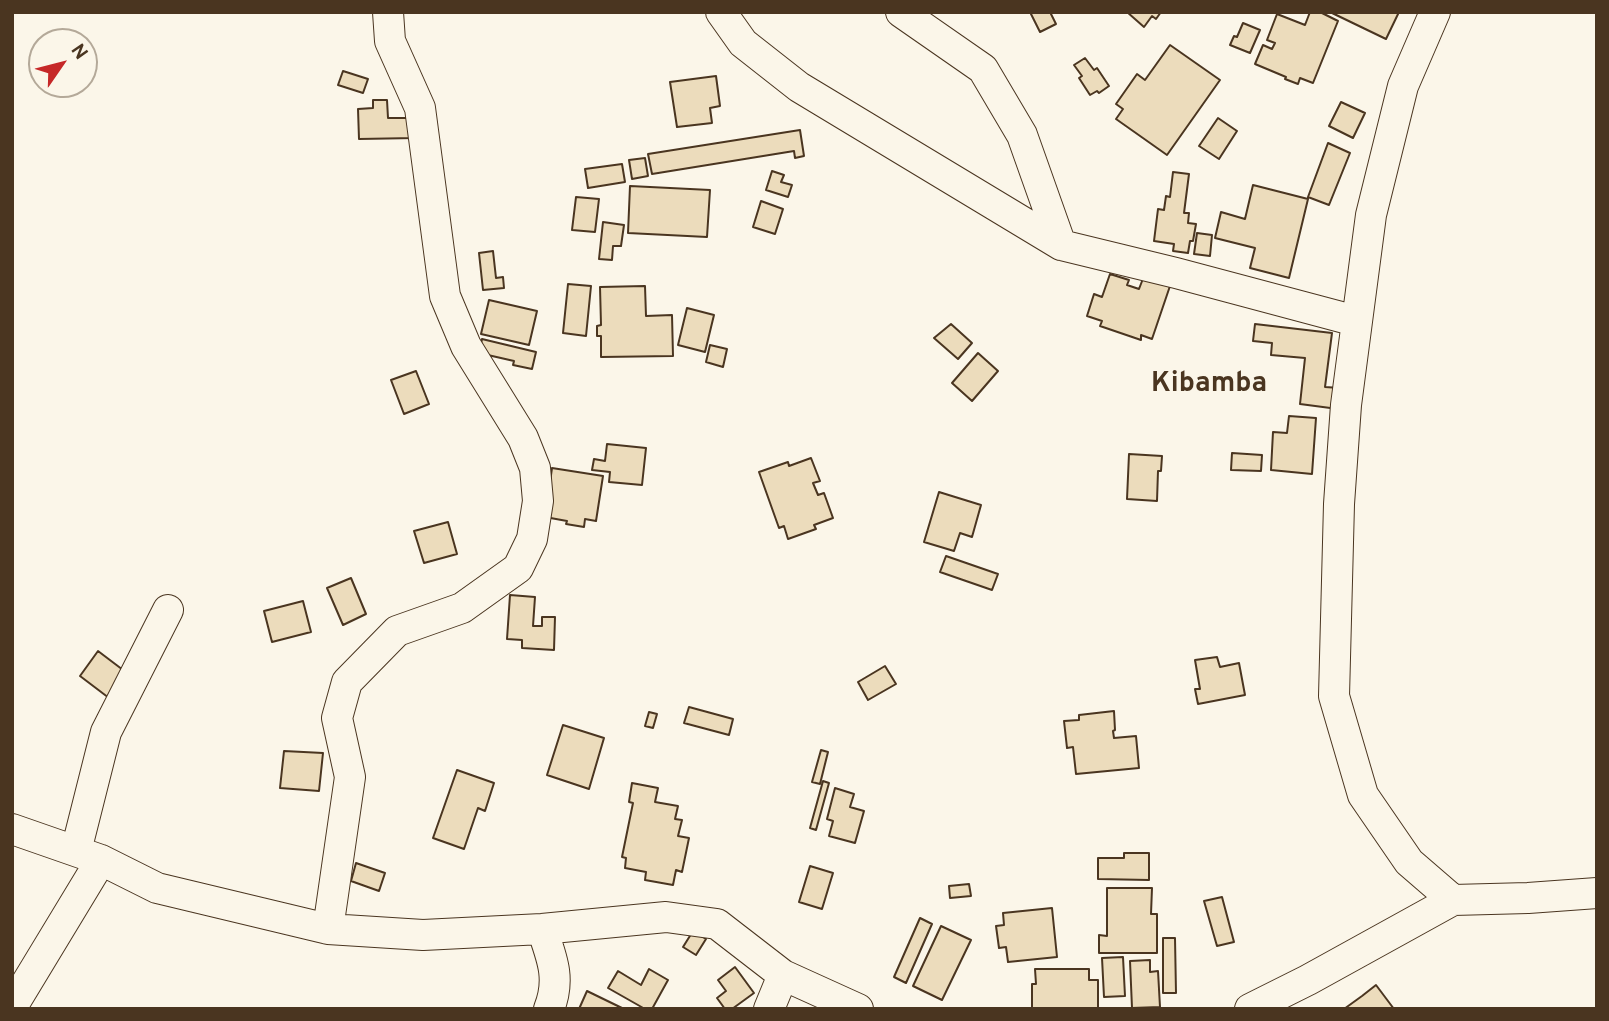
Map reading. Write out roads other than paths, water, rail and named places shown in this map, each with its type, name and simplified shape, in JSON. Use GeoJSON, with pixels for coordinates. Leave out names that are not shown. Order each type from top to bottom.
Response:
{"type":"FeatureCollection","features":[{"type":"Feature","properties":{"kind":"street"},"geometry":{"type":"LineString","coordinates":[[328,929],[350,777],[337,718],[347,682],[397,631],[462,608],[518,568],[532,539],[538,501],[535,468],[523,438],[466,346],[445,296],[419,108],[390,41],[388,12]]}},
{"type":"Feature","properties":{"kind":"street"},"geometry":{"type":"LineString","coordinates":[[721,12],[743,43],[799,87],[1061,246],[1176,273],[1356,321]]}},
{"type":"Feature","properties":{"kind":"street"},"geometry":{"type":"LineString","coordinates":[[901,12],[983,69],[1022,135],[1061,246]]}},
{"type":"Feature","properties":{"kind":"street"},"geometry":{"type":"LineString","coordinates":[[1435,12],[1403,86],[1371,215],[1346,405],[1339,504],[1334,696],[1363,795],[1409,862],[1453,900]]}},
{"type":"Feature","properties":{"kind":"street"},"geometry":{"type":"LineString","coordinates":[[12,1007],[89,855],[106,732],[168,610]]}},
{"type":"Feature","properties":{"kind":"street"},"geometry":{"type":"LineString","coordinates":[[12,829],[89,855],[157,888],[328,929],[423,935],[542,929],[666,917],[718,924],[783,975],[858,1009]]}},
{"type":"Feature","properties":{"kind":"street"},"geometry":{"type":"LineString","coordinates":[[1250,1009],[1453,900],[1597,893]]}},
{"type":"Feature","properties":{"kind":"street"},"geometry":{"type":"LineString","coordinates":[[542,929],[553,962],[555,994],[549,1009]]}},
{"type":"Feature","properties":{"kind":"street"},"geometry":{"type":"LineString","coordinates":[[769,1009],[783,975]]}},
{"type":"Feature","properties":{"kind":"district","name":"Kibamba"},"geometry":{"type":"Point","coordinates":[1209,385]}}]}
